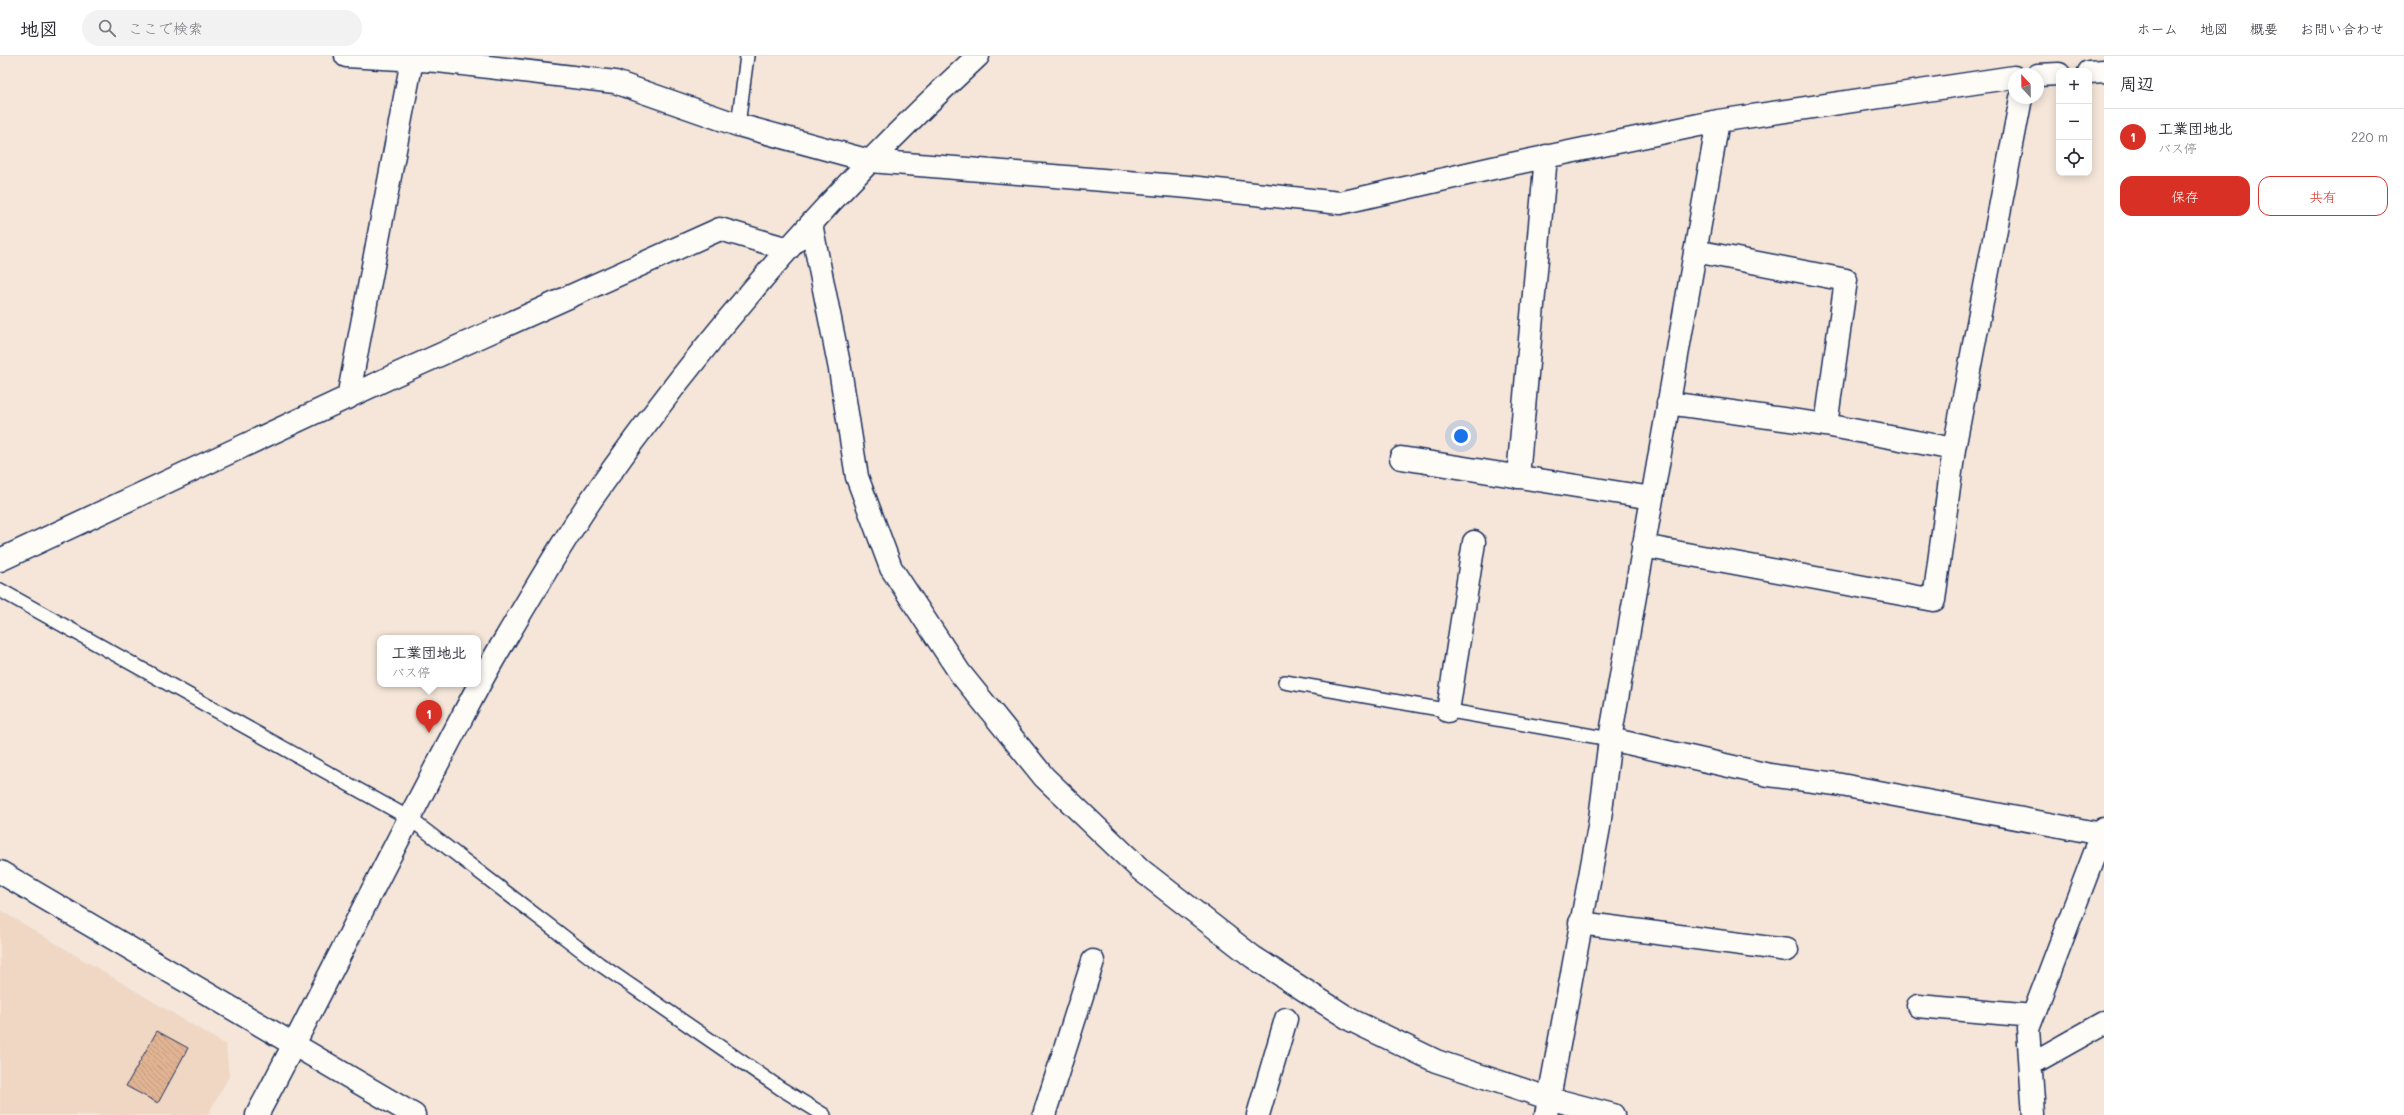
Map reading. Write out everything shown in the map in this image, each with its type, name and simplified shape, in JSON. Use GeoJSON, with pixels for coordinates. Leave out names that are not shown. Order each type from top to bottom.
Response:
{"type":"FeatureCollection","features":[{"type":"Feature","properties":{"kind":"street"},"geometry":{"type":"LineString","coordinates":[[346,56],[412,60],[438,58],[615,82],[738,125],[870,161],[1189,187],[1340,203],[1546,156],[1718,121],[2008,78]]}},
{"type":"Feature","properties":{"kind":"street"},"geometry":{"type":"LineString","coordinates":[[481,684],[504,641],[590,502],[672,390],[788,249],[928,101],[978,56]]}},
{"type":"Feature","properties":{"kind":"street"},"geometry":{"type":"LineString","coordinates":[[348,398],[412,60]]}},
{"type":"Feature","properties":{"kind":"street"},"geometry":{"type":"LineString","coordinates":[[2092,72],[2104,71]]}},
{"type":"Feature","properties":{"kind":"street"},"geometry":{"type":"LineString","coordinates":[[2044,75],[2056,74]]}},
{"type":"Feature","properties":{"kind":"street"},"geometry":{"type":"LineString","coordinates":[[1643,546],[1934,600],[1954,449],[2020,104]]}},
{"type":"Feature","properties":{"kind":"street"},"geometry":{"type":"LineString","coordinates":[[1547,1106],[1599,827],[1610,739],[1718,121]]}},
{"type":"Feature","properties":{"kind":"street"},"geometry":{"type":"LineString","coordinates":[[1518,477],[1546,156]]}},
{"type":"Feature","properties":{"kind":"street"},"geometry":{"type":"LineString","coordinates":[[811,224],[835,346],[857,477],[891,568],[960,673],[1044,777],[1142,870],[1259,961],[1351,1020],[1429,1058],[1547,1106],[1613,1115]]}},
{"type":"Feature","properties":{"kind":"street"},"geometry":{"type":"LineString","coordinates":[[0,560],[663,253],[720,229],[788,249]]}},
{"type":"Feature","properties":{"kind":"street"},"geometry":{"type":"LineString","coordinates":[[1695,251],[1846,280],[1826,425]]}},
{"type":"Feature","properties":{"kind":"street"},"geometry":{"type":"LineString","coordinates":[[1668,403],[1826,425],[1954,449]]}},
{"type":"Feature","properties":{"kind":"street"},"geometry":{"type":"LineString","coordinates":[[1401,458],[1652,498]]}},
{"type":"Feature","properties":{"kind":"street"},"geometry":{"type":"LineString","coordinates":[[1448,711],[1474,542]]}},
{"type":"Feature","properties":{"kind":"street"},"geometry":{"type":"LineString","coordinates":[[257,1115],[294,1046],[409,818],[479,687]]}},
{"type":"Feature","properties":{"kind":"street"},"geometry":{"type":"LineString","coordinates":[[1610,739],[1769,775],[1836,784],[2103,831],[2028,1029],[2032,1064],[2034,1115]]}},
{"type":"Feature","properties":{"kind":"street"},"geometry":{"type":"LineString","coordinates":[[0,872],[294,1046],[414,1115]]}},
{"type":"Feature","properties":{"kind":"street"},"geometry":{"type":"LineString","coordinates":[[1580,923],[1787,950]]}},
{"type":"Feature","properties":{"kind":"street"},"geometry":{"type":"LineString","coordinates":[[1044,1115],[1093,961]]}},
{"type":"Feature","properties":{"kind":"street"},"geometry":{"type":"LineString","coordinates":[[1918,1006],[2033,1016]]}},
{"type":"Feature","properties":{"kind":"street"},"geometry":{"type":"LineString","coordinates":[[1258,1115],[1286,1019]]}},
{"type":"Feature","properties":{"kind":"street"},"geometry":{"type":"LineString","coordinates":[[2032,1064],[2104,1023]]}},
{"type":"Feature","properties":{"kind":"lane"},"geometry":{"type":"LineString","coordinates":[[738,125],[747,56]]}},
{"type":"Feature","properties":{"kind":"lane"},"geometry":{"type":"LineString","coordinates":[[0,590],[409,818],[598,963],[780,1088],[824,1115]]}},
{"type":"Feature","properties":{"kind":"lane"},"geometry":{"type":"LineString","coordinates":[[1285,682],[1610,739]]}},
{"type":"Feature","properties":{"kind":"shaded area"},"geometry":{"type":"Polygon","coordinates":[[[0,910],[226,1045],[229,1076],[208,1115],[0,1115],[0,910]]]}},
{"type":"Feature","properties":{"kind":"building"},"geometry":{"type":"Polygon","coordinates":[[[157,1031],[188,1048],[158,1103],[126,1086],[157,1031]]]}},
{"type":"Feature","properties":{"kind":"place","name":"工業団地北"},"geometry":{"type":"Point","coordinates":[429,733]}}]}
